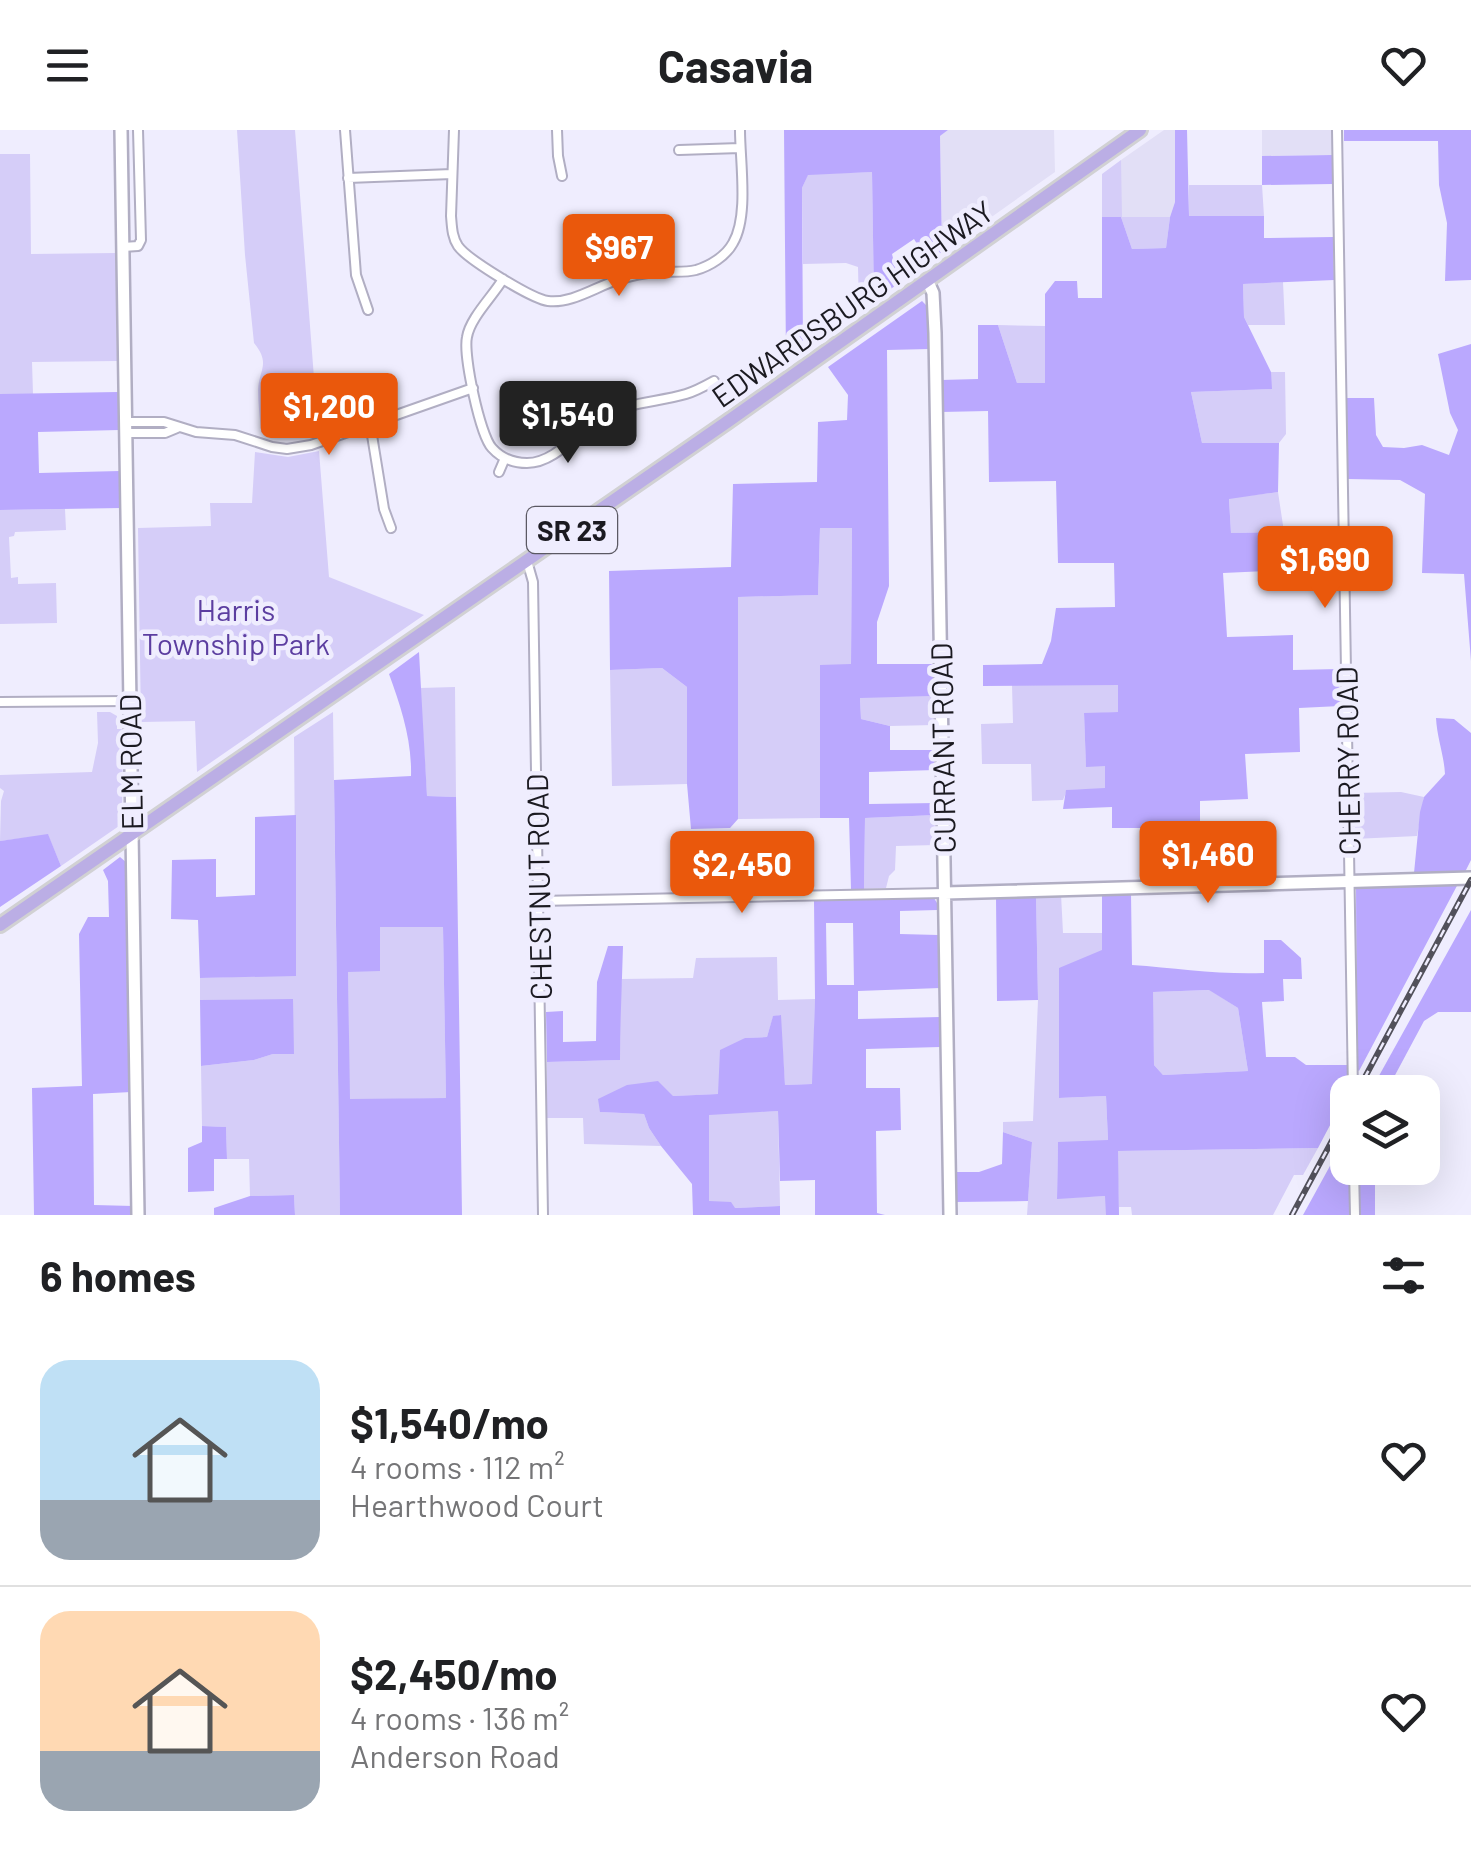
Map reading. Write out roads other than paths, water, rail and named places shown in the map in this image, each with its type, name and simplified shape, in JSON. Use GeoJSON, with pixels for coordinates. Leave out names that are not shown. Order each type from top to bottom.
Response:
{"type":"FeatureCollection","features":[{"type":"Feature","properties":{"kind":"main road","name":"EDWARDSBURG HIGHWAY"},"geometry":{"type":"LineString","coordinates":[[0,925],[928,282],[1140,130]]}},
{"type":"Feature","properties":{"kind":"street","name":"ELM ROAD"},"geometry":{"type":"LineString","coordinates":[[121,130],[138,1215]]}},
{"type":"Feature","properties":{"kind":"street"},"geometry":{"type":"LineString","coordinates":[[123,247],[138,246],[141,240],[138,130]]}},
{"type":"Feature","properties":{"kind":"street"},"geometry":{"type":"LineString","coordinates":[[345,130],[356,275],[368,310]]}},
{"type":"Feature","properties":{"kind":"street"},"geometry":{"type":"LineString","coordinates":[[454,130],[454,238],[466,256],[536,298],[560,301],[637,274],[695,270],[721,257],[731,247],[740,220],[740,130]]}},
{"type":"Feature","properties":{"kind":"street"},"geometry":{"type":"LineString","coordinates":[[557,130],[562,176]]}},
{"type":"Feature","properties":{"kind":"street","name":"CHERRY ROAD"},"geometry":{"type":"LineString","coordinates":[[1338,130],[1353,1075]]}},
{"type":"Feature","properties":{"kind":"street"},"geometry":{"type":"LineString","coordinates":[[679,150],[740,148]]}},
{"type":"Feature","properties":{"kind":"street"},"geometry":{"type":"LineString","coordinates":[[348,178],[452,174]]}},
{"type":"Feature","properties":{"kind":"street"},"geometry":{"type":"LineString","coordinates":[[731,247],[741,254]]}},
{"type":"Feature","properties":{"kind":"street"},"geometry":{"type":"LineString","coordinates":[[503,278],[467,334],[468,361],[486,440],[504,458],[541,461],[601,417],[640,403],[684,395],[714,381]]}},
{"type":"Feature","properties":{"kind":"street","name":"CURRANT ROAD"},"geometry":{"type":"LineString","coordinates":[[928,282],[933,293],[936,333],[950,1215]]}},
{"type":"Feature","properties":{"kind":"street"},"geometry":{"type":"LineString","coordinates":[[126,428],[164,422],[177,428],[235,435],[287,449],[474,388]]}},
{"type":"Feature","properties":{"kind":"street"},"geometry":{"type":"LineString","coordinates":[[370,424],[384,509],[392,528]]}},
{"type":"Feature","properties":{"kind":"street"},"geometry":{"type":"LineString","coordinates":[[499,472],[504,458]]}},
{"type":"Feature","properties":{"kind":"street","name":"CHESTNUT ROAD"},"geometry":{"type":"LineString","coordinates":[[527,560],[533,582],[544,1215]]}},
{"type":"Feature","properties":{"kind":"street"},"geometry":{"type":"LineString","coordinates":[[0,702],[130,701]]}},
{"type":"Feature","properties":{"kind":"street"},"geometry":{"type":"LineString","coordinates":[[538,901],[944,894],[1471,878]]}},
{"type":"Feature","properties":{"kind":"street"},"geometry":{"type":"LineString","coordinates":[[1354,1185],[1355,1215]]}},
{"type":"Feature","properties":{"kind":"railway"},"geometry":{"type":"LineString","coordinates":[[1366,1075],[1471,880]]}},
{"type":"Feature","properties":{"kind":"railway"},"geometry":{"type":"LineString","coordinates":[[1292,1215],[1330,1144]]}},
{"type":"Feature","properties":{"kind":"park label","name":"Harris Township Park"},"geometry":{"type":"Point","coordinates":[236,626]}}]}
